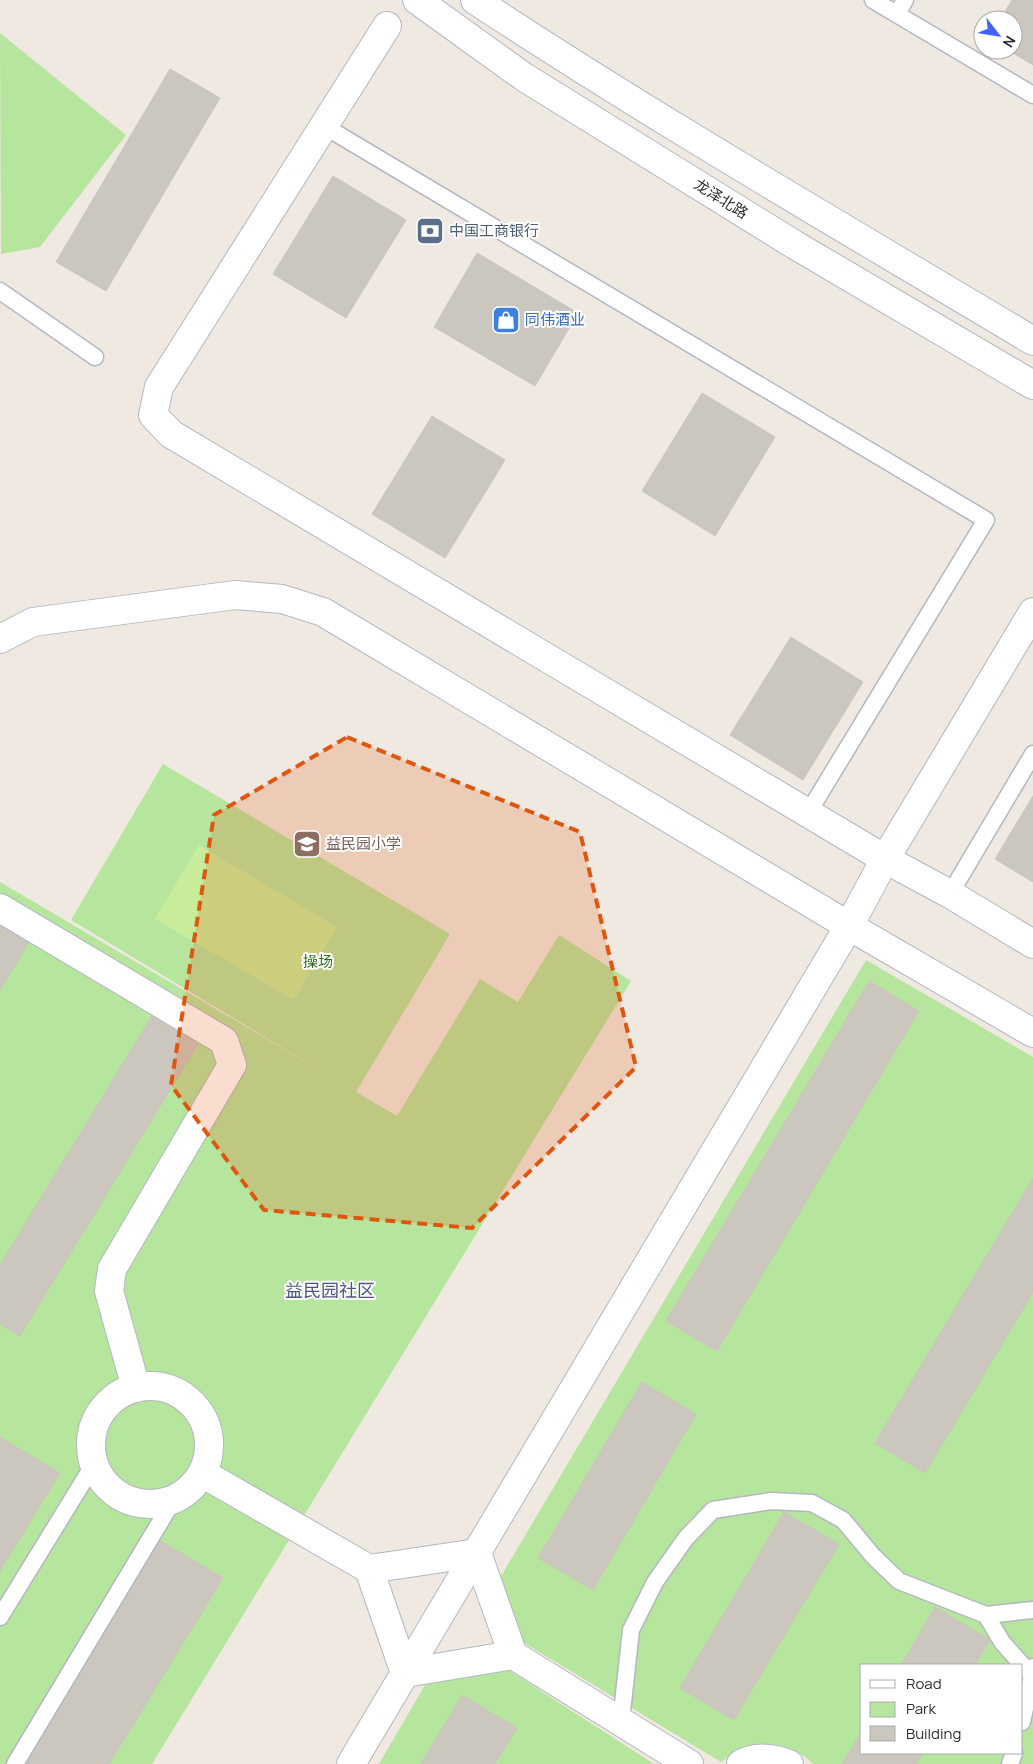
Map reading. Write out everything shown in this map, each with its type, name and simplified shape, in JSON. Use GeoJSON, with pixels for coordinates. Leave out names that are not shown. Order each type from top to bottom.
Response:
{"type":"FeatureCollection","features":[{"type":"Feature","properties":{"kind":"street","name":"龙泽北路"},"geometry":{"type":"LineString","coordinates":[[417,0],[524,77],[794,245],[1033,385]]}},
{"type":"Feature","properties":{"kind":"street"},"geometry":{"type":"LineString","coordinates":[[475,0],[552,51],[1033,341]]}},
{"type":"Feature","properties":{"kind":"street"},"geometry":{"type":"LineString","coordinates":[[387,26],[159,388],[153,415],[171,434],[808,814],[950,894],[1033,944]]}},
{"type":"Feature","properties":{"kind":"street"},"geometry":{"type":"LineString","coordinates":[[0,639],[33,622],[235,595],[282,599],[323,612],[849,926],[1033,1033]]}},
{"type":"Feature","properties":{"kind":"street"},"geometry":{"type":"LineString","coordinates":[[351,1764],[849,926],[885,859],[1033,612]]}},
{"type":"Feature","properties":{"kind":"street"},"geometry":{"type":"LineString","coordinates":[[0,908],[224,1041],[232,1065],[112,1270],[109,1291],[136,1388]]}},
{"type":"Feature","properties":{"kind":"street"},"geometry":{"type":"LineString","coordinates":[[156,1386],[174,1391],[190,1402],[203,1417],[208,1435],[208,1455],[202,1474],[190,1489],[174,1499],[154,1504],[135,1502],[118,1495],[103,1481],[94,1464],[91,1445],[94,1426],[104,1408],[118,1395],[136,1388],[156,1386]]}},
{"type":"Feature","properties":{"kind":"street"},"geometry":{"type":"LineString","coordinates":[[202,1474],[369,1569],[477,1553]]}},
{"type":"Feature","properties":{"kind":"street"},"geometry":{"type":"LineString","coordinates":[[477,1553],[513,1655],[689,1764]]}},
{"type":"Feature","properties":{"kind":"street"},"geometry":{"type":"LineString","coordinates":[[369,1569],[405,1673]]}},
{"type":"Feature","properties":{"kind":"street"},"geometry":{"type":"LineString","coordinates":[[405,1673],[513,1655]]}},
{"type":"Feature","properties":{"kind":"street"},"geometry":{"type":"LineString","coordinates":[[740,1764],[759,1758],[774,1758],[789,1764]]}},
{"type":"Feature","properties":{"kind":"lane"},"geometry":{"type":"LineString","coordinates":[[873,0],[901,7],[1033,95]]}},
{"type":"Feature","properties":{"kind":"lane"},"geometry":{"type":"LineString","coordinates":[[324,126],[986,520],[808,814]]}},
{"type":"Feature","properties":{"kind":"lane"},"geometry":{"type":"LineString","coordinates":[[0,291],[96,357]]}},
{"type":"Feature","properties":{"kind":"lane"},"geometry":{"type":"LineString","coordinates":[[950,894],[1033,754]]}},
{"type":"Feature","properties":{"kind":"lane"},"geometry":{"type":"LineString","coordinates":[[0,1617],[94,1464]]}},
{"type":"Feature","properties":{"kind":"lane"},"geometry":{"type":"LineString","coordinates":[[16,1764],[174,1499]]}},
{"type":"Feature","properties":{"kind":"lane"},"geometry":{"type":"LineString","coordinates":[[621,1721],[631,1630],[655,1582],[686,1538],[713,1510],[771,1501],[812,1503],[844,1520],[873,1556],[899,1581],[986,1615],[1033,1610]]}},
{"type":"Feature","properties":{"kind":"lane"},"geometry":{"type":"LineString","coordinates":[[986,1615],[1002,1642],[1033,1672],[1023,1717]]}},
{"type":"Feature","properties":{"kind":"highlighted area"},"geometry":{"type":"Polygon","coordinates":[[[347,737],[580,832],[636,1067],[472,1228],[264,1210],[171,1085],[214,815],[347,737]]]}},
{"type":"Feature","properties":{"kind":"green space"},"geometry":{"type":"Polygon","coordinates":[[[0,33],[126,135],[40,247],[1,254],[0,33]]]}},
{"type":"Feature","properties":{"kind":"green space","name":"操场"},"geometry":{"type":"Polygon","coordinates":[[[163,764],[450,934],[356,1092],[397,1116],[480,979],[518,1002],[559,935],[631,981],[152,1764],[0,1764],[0,882],[323,1072],[71,920],[163,764]]]}},
{"type":"Feature","properties":{"kind":"green space"},"geometry":{"type":"Polygon","coordinates":[[[199,845],[337,927],[294,1000],[155,919],[199,845]]]}},
{"type":"Feature","properties":{"kind":"green space"},"geometry":{"type":"Polygon","coordinates":[[[866,960],[1033,1057],[1033,1764],[813,1764],[806,1757],[788,1748],[768,1745],[747,1747],[721,1762],[516,1638],[500,1578],[866,960]]]}},
{"type":"Feature","properties":{"kind":"green space"},"geometry":{"type":"Polygon","coordinates":[[[507,1669],[654,1764],[379,1764],[425,1685],[507,1669]]]}},
{"type":"Feature","properties":{"kind":"building"},"geometry":{"type":"Polygon","coordinates":[[[1012,0],[1033,0],[1033,65],[1023,59],[1023,10],[1006,10],[1012,0]]]}},
{"type":"Feature","properties":{"kind":"building"},"geometry":{"type":"Polygon","coordinates":[[[170,69],[220,98],[106,291],[56,262],[170,69]]]}},
{"type":"Feature","properties":{"kind":"building"},"geometry":{"type":"Polygon","coordinates":[[[333,176],[406,220],[346,318],[273,274],[333,176]]]}},
{"type":"Feature","properties":{"kind":"building","name":"同伟酒业"},"geometry":{"type":"Polygon","coordinates":[[[477,253],[578,313],[535,386],[434,327],[477,253]]]}},
{"type":"Feature","properties":{"kind":"building"},"geometry":{"type":"Polygon","coordinates":[[[702,393],[775,437],[715,536],[642,491],[702,393]]]}},
{"type":"Feature","properties":{"kind":"building"},"geometry":{"type":"Polygon","coordinates":[[[432,416],[505,460],[445,558],[372,514],[432,416]]]}},
{"type":"Feature","properties":{"kind":"building"},"geometry":{"type":"Polygon","coordinates":[[[791,637],[863,682],[803,780],[730,735],[791,637]]]}},
{"type":"Feature","properties":{"kind":"building"},"geometry":{"type":"Polygon","coordinates":[[[1033,796],[1033,882],[995,859],[1033,796]]]}},
{"type":"Feature","properties":{"kind":"building"},"geometry":{"type":"Polygon","coordinates":[[[0,924],[29,942],[0,990],[0,924]]]}},
{"type":"Feature","properties":{"kind":"building"},"geometry":{"type":"Polygon","coordinates":[[[869,981],[919,1011],[717,1351],[666,1321],[869,981]]]}},
{"type":"Feature","properties":{"kind":"building"},"geometry":{"type":"Polygon","coordinates":[[[152,1016],[198,1044],[20,1336],[0,1324],[0,1265],[152,1016]]]}},
{"type":"Feature","properties":{"kind":"building"},"geometry":{"type":"Polygon","coordinates":[[[1033,1178],[1033,1292],[925,1473],[875,1443],[1033,1178]]]}},
{"type":"Feature","properties":{"kind":"building"},"geometry":{"type":"Polygon","coordinates":[[[642,1382],[696,1414],[593,1590],[538,1558],[642,1382]]]}},
{"type":"Feature","properties":{"kind":"building"},"geometry":{"type":"Polygon","coordinates":[[[0,1437],[60,1473],[0,1571],[0,1437]]]}},
{"type":"Feature","properties":{"kind":"building"},"geometry":{"type":"Polygon","coordinates":[[[784,1512],[839,1544],[734,1720],[680,1688],[784,1512]]]}},
{"type":"Feature","properties":{"kind":"building"},"geometry":{"type":"Polygon","coordinates":[[[159,1540],[223,1578],[109,1764],[22,1764],[159,1540]]]}},
{"type":"Feature","properties":{"kind":"building"},"geometry":{"type":"Polygon","coordinates":[[[935,1607],[990,1640],[976,1664],[902,1664],[935,1607]]]}},
{"type":"Feature","properties":{"kind":"building"},"geometry":{"type":"Polygon","coordinates":[[[462,1695],[517,1728],[495,1764],[421,1764],[462,1695]]]}},
{"type":"Feature","properties":{"kind":"building"},"geometry":{"type":"Polygon","coordinates":[[[860,1734],[860,1754],[922,1754],[916,1764],[842,1764],[860,1734]]]}},
{"type":"Feature","properties":{"kind":"place","name":"中国工商银行"},"geometry":{"type":"Point","coordinates":[430,231]}},
{"type":"Feature","properties":{"kind":"place","name":"同伟酒业"},"geometry":{"type":"Point","coordinates":[506,320]}},
{"type":"Feature","properties":{"kind":"place","name":"益民园小学"},"geometry":{"type":"Point","coordinates":[307,844]}},
{"type":"Feature","properties":{"kind":"district","name":"益民园社区"},"geometry":{"type":"Point","coordinates":[330,1291]}}]}
